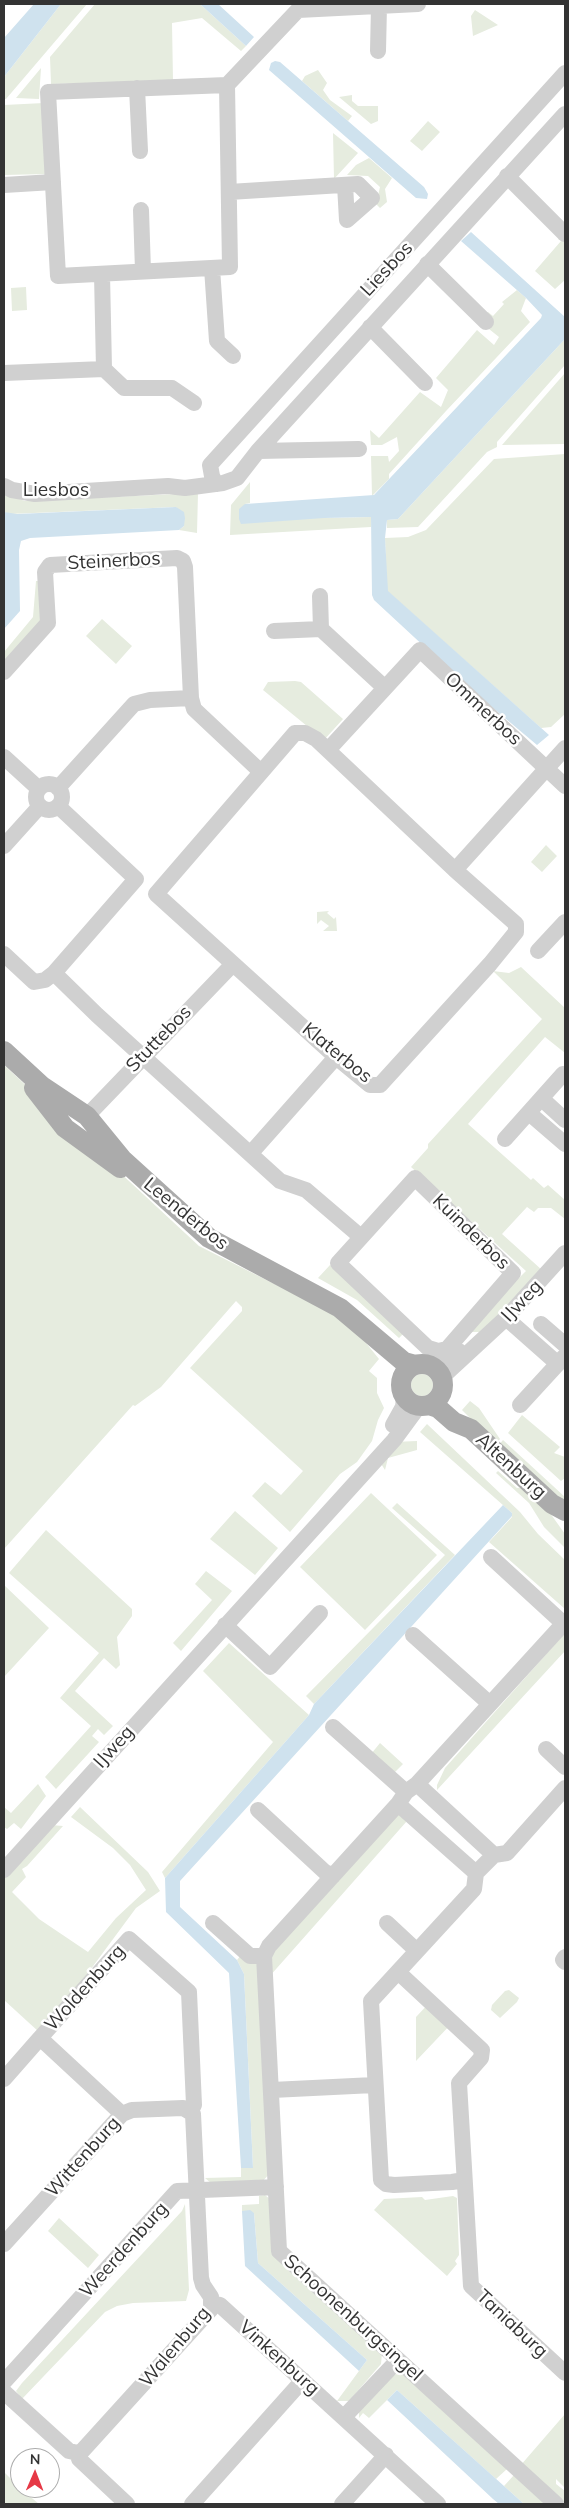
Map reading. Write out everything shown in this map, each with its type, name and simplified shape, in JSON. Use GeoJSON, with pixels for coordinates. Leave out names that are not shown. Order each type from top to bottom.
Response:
{"type":"FeatureCollection","features":[{"type":"Feature","properties":{"kind":"main road","name":"Leenderbos"},"geometry":{"type":"LineString","coordinates":[[4,1051],[42,1086],[64,1112],[81,1141],[117,1165],[207,1244],[345,1320],[392,1364],[423,1386]]}},
{"type":"Feature","properties":{"kind":"main road","name":"Leenderbos"},"geometry":{"type":"LineString","coordinates":[[4,1060],[37,1091],[64,1112],[93,1122],[123,1160],[209,1238],[340,1308],[404,1362],[423,1386]]}},
{"type":"Feature","properties":{"kind":"main road"},"geometry":{"type":"LineString","coordinates":[[81,1141],[94,1139],[98,1135],[93,1122]]}},
{"type":"Feature","properties":{"kind":"main road","name":"Altenburg"},"geometry":{"type":"LineString","coordinates":[[423,1386],[463,1415],[470,1429],[559,1507],[565,1521]]}},
{"type":"Feature","properties":{"kind":"street"},"geometry":{"type":"LineString","coordinates":[[227,85],[48,92],[58,276],[230,267],[227,85],[295,7],[418,4]]}},
{"type":"Feature","properties":{"kind":"street"},"geometry":{"type":"LineString","coordinates":[[378,51],[379,6]]}},
{"type":"Feature","properties":{"kind":"street","name":"Liesbos"},"geometry":{"type":"LineString","coordinates":[[168,486],[201,474],[210,465],[565,73]]}},
{"type":"Feature","properties":{"kind":"street"},"geometry":{"type":"LineString","coordinates":[[137,88],[140,151]]}},
{"type":"Feature","properties":{"kind":"street","name":"Liesbos"},"geometry":{"type":"LineString","coordinates":[[4,486],[12,490],[34,494],[168,486],[185,488],[216,484],[237,478],[258,451],[370,327],[564,116]]}},
{"type":"Feature","properties":{"kind":"street"},"geometry":{"type":"LineString","coordinates":[[507,176],[565,234]]}},
{"type":"Feature","properties":{"kind":"street"},"geometry":{"type":"LineString","coordinates":[[4,185],[53,182]]}},
{"type":"Feature","properties":{"kind":"street"},"geometry":{"type":"LineString","coordinates":[[229,192],[345,185]]}},
{"type":"Feature","properties":{"kind":"street"},"geometry":{"type":"LineString","coordinates":[[460,190],[462,198],[478,209]]}},
{"type":"Feature","properties":{"kind":"street"},"geometry":{"type":"LineString","coordinates":[[141,210],[144,271]]}},
{"type":"Feature","properties":{"kind":"street"},"geometry":{"type":"LineString","coordinates":[[437,215],[451,219],[458,230]]}},
{"type":"Feature","properties":{"kind":"street","name":"Liesbos"},"geometry":{"type":"LineString","coordinates":[[427,264],[486,322]]}},
{"type":"Feature","properties":{"kind":"street"},"geometry":{"type":"LineString","coordinates":[[212,268],[217,341],[233,356]]}},
{"type":"Feature","properties":{"kind":"street"},"geometry":{"type":"LineString","coordinates":[[102,274],[104,368],[124,388],[172,388],[194,403]]}},
{"type":"Feature","properties":{"kind":"street","name":"Liesbos"},"geometry":{"type":"LineString","coordinates":[[370,327],[425,383]]}},
{"type":"Feature","properties":{"kind":"street"},"geometry":{"type":"LineString","coordinates":[[4,373],[104,368]]}},
{"type":"Feature","properties":{"kind":"street"},"geometry":{"type":"LineString","coordinates":[[258,451],[359,449]]}},
{"type":"Feature","properties":{"kind":"street"},"geometry":{"type":"LineString","coordinates":[[210,465],[216,484]]}},
{"type":"Feature","properties":{"kind":"street","name":"Steinerbos"},"geometry":{"type":"LineString","coordinates":[[4,672],[48,623],[45,572],[50,565],[176,558],[183,561],[185,567],[191,698],[199,714],[261,772]]}},
{"type":"Feature","properties":{"kind":"street"},"geometry":{"type":"LineString","coordinates":[[320,596],[321,629]]}},
{"type":"Feature","properties":{"kind":"street"},"geometry":{"type":"LineString","coordinates":[[274,631],[321,629],[385,688],[328,750]]}},
{"type":"Feature","properties":{"kind":"street","name":"Ommerbos"},"geometry":{"type":"LineString","coordinates":[[385,688],[420,650],[565,786]]}},
{"type":"Feature","properties":{"kind":"street"},"geometry":{"type":"LineString","coordinates":[[58,788],[134,704],[150,700],[191,698]]}},
{"type":"Feature","properties":{"kind":"street","name":"Klaterbos"},"geometry":{"type":"LineString","coordinates":[[295,733],[305,733],[316,739],[455,870],[516,924],[516,932],[380,1085],[370,1085],[156,894],[261,772],[295,733]]}},
{"type":"Feature","properties":{"kind":"street"},"geometry":{"type":"LineString","coordinates":[[455,870],[565,748]]}},
{"type":"Feature","properties":{"kind":"street"},"geometry":{"type":"LineString","coordinates":[[4,757],[39,789]]}},
{"type":"Feature","properties":{"kind":"street"},"geometry":{"type":"LineString","coordinates":[[46,785],[58,788],[62,799],[58,806],[51,810],[40,806],[37,800],[39,789],[46,785]]}},
{"type":"Feature","properties":{"kind":"street"},"geometry":{"type":"LineString","coordinates":[[4,846],[40,806]]}},
{"type":"Feature","properties":{"kind":"street"},"geometry":{"type":"LineString","coordinates":[[4,954],[34,982],[45,980],[54,973],[136,879],[58,806]]}},
{"type":"Feature","properties":{"kind":"street"},"geometry":{"type":"LineString","coordinates":[[538,951],[565,922]]}},
{"type":"Feature","properties":{"kind":"street","name":"Stuttebos"},"geometry":{"type":"LineString","coordinates":[[93,1122],[143,1056],[233,964]]}},
{"type":"Feature","properties":{"kind":"street"},"geometry":{"type":"LineString","coordinates":[[54,973],[280,1180],[306,1190],[361,1237]]}},
{"type":"Feature","properties":{"kind":"street"},"geometry":{"type":"LineString","coordinates":[[251,1153],[336,1056]]}},
{"type":"Feature","properties":{"kind":"street"},"geometry":{"type":"LineString","coordinates":[[505,1139],[563,1074]]}},
{"type":"Feature","properties":{"kind":"street"},"geometry":{"type":"LineString","coordinates":[[542,1098],[565,1120]]}},
{"type":"Feature","properties":{"kind":"street"},"geometry":{"type":"LineString","coordinates":[[529,1113],[565,1144]]}},
{"type":"Feature","properties":{"kind":"street","name":"Kuinderbos"},"geometry":{"type":"LineString","coordinates":[[415,1178],[514,1273],[446,1349],[438,1351],[428,1348],[338,1263],[361,1237],[415,1178]]}},
{"type":"Feature","properties":{"kind":"street","name":"IJweg"},"geometry":{"type":"LineString","coordinates":[[4,1870],[384,1448],[402,1407],[423,1386],[475,1346],[506,1318],[565,1253]]}},
{"type":"Feature","properties":{"kind":"street"},"geometry":{"type":"LineString","coordinates":[[506,1318],[562,1360],[520,1405]]}},
{"type":"Feature","properties":{"kind":"street"},"geometry":{"type":"LineString","coordinates":[[541,1324],[565,1345]]}},
{"type":"Feature","properties":{"kind":"street"},"geometry":{"type":"LineString","coordinates":[[213,1923],[250,1956],[264,1956],[268,1946],[564,1623],[491,1557]]}},
{"type":"Feature","properties":{"kind":"street"},"geometry":{"type":"LineString","coordinates":[[225,1625],[270,1667],[320,1614]]}},
{"type":"Feature","properties":{"kind":"street"},"geometry":{"type":"LineString","coordinates":[[413,1635],[490,1704]]}},
{"type":"Feature","properties":{"kind":"street"},"geometry":{"type":"LineString","coordinates":[[333,1727],[407,1793],[494,1854],[507,1853],[565,1788]]}},
{"type":"Feature","properties":{"kind":"street"},"geometry":{"type":"LineString","coordinates":[[546,1749],[565,1767]]}},
{"type":"Feature","properties":{"kind":"street"},"geometry":{"type":"LineString","coordinates":[[407,1793],[476,1873]]}},
{"type":"Feature","properties":{"kind":"street"},"geometry":{"type":"LineString","coordinates":[[258,1810],[325,1872],[333,1876]]}},
{"type":"Feature","properties":{"kind":"street"},"geometry":{"type":"LineString","coordinates":[[464,2180],[394,2185],[382,2182],[378,2171],[371,2001],[474,1890],[476,1873],[494,1854]]}},
{"type":"Feature","properties":{"kind":"street"},"geometry":{"type":"LineString","coordinates":[[387,1923],[417,1951]]}},
{"type":"Feature","properties":{"kind":"street","name":"Woldenburg"},"geometry":{"type":"LineString","coordinates":[[122,2114],[40,2038],[130,1938],[190,1992],[194,2105],[190,2111]]}},
{"type":"Feature","properties":{"kind":"street","name":"Schoonenburgsingel"},"geometry":{"type":"LineString","coordinates":[[264,1956],[272,2090],[278,2245],[282,2255],[556,2504]]}},
{"type":"Feature","properties":{"kind":"street","name":"Taniaburg"},"geometry":{"type":"LineString","coordinates":[[398,1972],[482,2050],[481,2058],[459,2082],[471,2286],[565,2373]]}},
{"type":"Feature","properties":{"kind":"street"},"geometry":{"type":"LineString","coordinates":[[4,2079],[40,2038]]}},
{"type":"Feature","properties":{"kind":"street"},"geometry":{"type":"LineString","coordinates":[[272,2090],[374,2085]]}},
{"type":"Feature","properties":{"kind":"street","name":"Wittenburg"},"geometry":{"type":"LineString","coordinates":[[4,2244],[122,2114],[132,2110],[175,2109],[190,2111]]}},
{"type":"Feature","properties":{"kind":"street"},"geometry":{"type":"LineString","coordinates":[[190,2111],[194,2118],[197,2190]]}},
{"type":"Feature","properties":{"kind":"street","name":"Weerdenburg"},"geometry":{"type":"LineString","coordinates":[[4,2382],[176,2191],[276,2187]]}},
{"type":"Feature","properties":{"kind":"street","name":"Walenburg"},"geometry":{"type":"LineString","coordinates":[[78,2453],[83,2450],[211,2309],[212,2303],[202,2278],[197,2190]]}},
{"type":"Feature","properties":{"kind":"street","name":"Vinkenburg"},"geometry":{"type":"LineString","coordinates":[[212,2303],[220,2305],[438,2504]]}},
{"type":"Feature","properties":{"kind":"street"},"geometry":{"type":"LineString","coordinates":[[344,2417],[398,2360]]}},
{"type":"Feature","properties":{"kind":"street"},"geometry":{"type":"LineString","coordinates":[[192,2504],[303,2380]]}},
{"type":"Feature","properties":{"kind":"street"},"geometry":{"type":"LineString","coordinates":[[4,2392],[69,2451],[78,2453],[81,2461],[127,2504]]}},
{"type":"Feature","properties":{"kind":"street"},"geometry":{"type":"LineString","coordinates":[[342,2504],[386,2455]]}},
{"type":"Feature","properties":{"kind":"shaded area"},"geometry":{"type":"Polygon","coordinates":[[[61,4],[87,4],[6,99],[4,99],[4,77],[61,4]]]}},
{"type":"Feature","properties":{"kind":"shaded area"},"geometry":{"type":"Polygon","coordinates":[[[95,4],[200,4],[246,46],[241,51],[202,18],[172,23],[173,81],[51,84],[50,57],[95,4]]]}},
{"type":"Feature","properties":{"kind":"shaded area"},"geometry":{"type":"Polygon","coordinates":[[[475,10],[498,25],[473,36],[471,16],[475,10]]]}},
{"type":"Feature","properties":{"kind":"shaded area"},"geometry":{"type":"Polygon","coordinates":[[[41,68],[39,99],[16,98],[41,68]]]}},
{"type":"Feature","properties":{"kind":"shaded area"},"geometry":{"type":"Polygon","coordinates":[[[318,70],[327,83],[323,90],[330,100],[352,116],[348,121],[302,81],[305,76],[318,70]]]}},
{"type":"Feature","properties":{"kind":"shaded area"},"geometry":{"type":"Polygon","coordinates":[[[352,95],[352,101],[358,106],[378,106],[378,121],[371,124],[339,97],[352,95]]]}},
{"type":"Feature","properties":{"kind":"shaded area"},"geometry":{"type":"Polygon","coordinates":[[[44,103],[47,174],[4,175],[4,105],[44,103]]]}},
{"type":"Feature","properties":{"kind":"shaded area"},"geometry":{"type":"Polygon","coordinates":[[[428,121],[440,132],[422,151],[410,141],[428,121]]]}},
{"type":"Feature","properties":{"kind":"shaded area"},"geometry":{"type":"Polygon","coordinates":[[[333,133],[358,153],[334,179],[333,133]]]}},
{"type":"Feature","properties":{"kind":"shaded area"},"geometry":{"type":"Polygon","coordinates":[[[369,158],[392,178],[385,189],[387,202],[380,208],[376,204],[380,187],[368,176],[347,175],[356,165],[369,158]]]}},
{"type":"Feature","properties":{"kind":"shaded area"},"geometry":{"type":"Polygon","coordinates":[[[565,230],[565,280],[555,289],[535,271],[561,241],[558,239],[565,230]]]}},
{"type":"Feature","properties":{"kind":"shaded area"},"geometry":{"type":"Polygon","coordinates":[[[26,287],[27,310],[12,311],[11,288],[26,287]]]}},
{"type":"Feature","properties":{"kind":"shaded area"},"geometry":{"type":"Polygon","coordinates":[[[517,290],[526,298],[521,311],[530,322],[446,411],[389,474],[389,479],[372,496],[371,456],[388,456],[389,462],[399,451],[397,437],[382,445],[371,445],[370,430],[379,438],[420,392],[441,407],[448,390],[436,378],[477,330],[494,345],[499,337],[484,325],[483,315],[488,312],[493,316],[504,304],[502,302],[517,290]]]}},
{"type":"Feature","properties":{"kind":"shaded area"},"geometry":{"type":"Polygon","coordinates":[[[565,339],[565,365],[497,442],[497,447],[487,452],[418,527],[387,528],[387,520],[398,519],[565,339]]]}},
{"type":"Feature","properties":{"kind":"shaded area"},"geometry":{"type":"Polygon","coordinates":[[[565,373],[565,444],[502,445],[565,373]]]}},
{"type":"Feature","properties":{"kind":"shaded area"},"geometry":{"type":"Polygon","coordinates":[[[565,454],[565,714],[551,727],[541,728],[387,591],[385,538],[408,537],[426,530],[494,459],[565,454]]]}},
{"type":"Feature","properties":{"kind":"shaded area"},"geometry":{"type":"Polygon","coordinates":[[[250,482],[250,503],[245,504],[324,518],[371,517],[371,527],[230,535],[231,505],[250,482]]]}},
{"type":"Feature","properties":{"kind":"shaded area"},"geometry":{"type":"Polygon","coordinates":[[[198,493],[197,533],[179,530],[184,526],[176,507],[10,514],[4,512],[4,494],[25,501],[198,493]]]}},
{"type":"Feature","properties":{"kind":"shaded area"},"geometry":{"type":"Polygon","coordinates":[[[36,581],[39,581],[41,623],[4,667],[4,652],[33,617],[36,581]]]}},
{"type":"Feature","properties":{"kind":"shaded area"},"geometry":{"type":"Polygon","coordinates":[[[102,619],[132,646],[116,664],[86,636],[102,619]]]}},
{"type":"Feature","properties":{"kind":"shaded area"},"geometry":{"type":"Polygon","coordinates":[[[268,682],[301,682],[343,719],[324,740],[263,690],[268,682]]]}},
{"type":"Feature","properties":{"kind":"shaded area"},"geometry":{"type":"Polygon","coordinates":[[[546,845],[557,856],[542,872],[531,862],[546,845]]]}},
{"type":"Feature","properties":{"kind":"shaded area"},"geometry":{"type":"Polygon","coordinates":[[[329,911],[327,913],[334,919],[336,917],[337,931],[323,931],[329,926],[321,920],[317,924],[317,912],[329,911]]]}},
{"type":"Feature","properties":{"kind":"shaded area"},"geometry":{"type":"Polygon","coordinates":[[[521,967],[565,1008],[565,1053],[545,1037],[468,1124],[531,1180],[533,1178],[544,1188],[548,1185],[565,1200],[565,1219],[551,1208],[538,1208],[534,1212],[527,1207],[502,1234],[542,1270],[482,1332],[465,1332],[526,1271],[411,1167],[428,1148],[428,1144],[542,1019],[493,971],[509,973],[521,967]]]}},
{"type":"Feature","properties":{"kind":"shaded area"},"geometry":{"type":"Polygon","coordinates":[[[4,1065],[199,1246],[320,1307],[343,1321],[362,1338],[379,1359],[369,1371],[377,1378],[377,1393],[384,1408],[378,1420],[372,1441],[357,1462],[340,1474],[290,1532],[252,1496],[265,1482],[281,1495],[303,1471],[190,1368],[242,1311],[242,1307],[236,1301],[161,1387],[135,1406],[133,1405],[4,1549],[4,1065]]]}},
{"type":"Feature","properties":{"kind":"shaded area"},"geometry":{"type":"Polygon","coordinates":[[[330,1265],[404,1333],[399,1338],[357,1300],[318,1278],[330,1265]]]}},
{"type":"Feature","properties":{"kind":"shaded area"},"geometry":{"type":"Polygon","coordinates":[[[422,1374],[430,1377],[433,1385],[430,1393],[422,1396],[414,1393],[411,1385],[414,1377],[422,1374]]]}},
{"type":"Feature","properties":{"kind":"shaded area"},"geometry":{"type":"Polygon","coordinates":[[[470,1401],[479,1408],[500,1439],[496,1444],[462,1410],[470,1401]]]}},
{"type":"Feature","properties":{"kind":"shaded area"},"geometry":{"type":"Polygon","coordinates":[[[522,1415],[560,1447],[554,1453],[565,1457],[565,1478],[561,1481],[508,1433],[522,1415]]]}},
{"type":"Feature","properties":{"kind":"shaded area"},"geometry":{"type":"Polygon","coordinates":[[[427,1424],[520,1512],[538,1534],[565,1560],[565,1609],[489,1542],[512,1517],[512,1513],[420,1432],[427,1424]]]}},
{"type":"Feature","properties":{"kind":"shaded area"},"geometry":{"type":"Polygon","coordinates":[[[503,1440],[565,1497],[565,1506],[498,1446],[503,1440]]]}},
{"type":"Feature","properties":{"kind":"shaded area"},"geometry":{"type":"Polygon","coordinates":[[[417,1441],[417,1450],[388,1458],[385,1470],[378,1459],[393,1442],[417,1441]]]}},
{"type":"Feature","properties":{"kind":"shaded area"},"geometry":{"type":"Polygon","coordinates":[[[498,1471],[517,1488],[526,1487],[550,1513],[565,1534],[565,1548],[544,1527],[529,1503],[496,1473],[498,1471]]]}},
{"type":"Feature","properties":{"kind":"shaded area"},"geometry":{"type":"Polygon","coordinates":[[[371,1493],[437,1555],[365,1630],[300,1567],[371,1493]]]}},
{"type":"Feature","properties":{"kind":"shaded area"},"geometry":{"type":"Polygon","coordinates":[[[397,1503],[455,1555],[314,1704],[306,1696],[445,1555],[392,1508],[397,1503]]]}},
{"type":"Feature","properties":{"kind":"shaded area"},"geometry":{"type":"Polygon","coordinates":[[[235,1511],[278,1548],[255,1575],[210,1539],[235,1511]]]}},
{"type":"Feature","properties":{"kind":"shaded area"},"geometry":{"type":"Polygon","coordinates":[[[46,1530],[132,1609],[132,1616],[117,1637],[120,1665],[116,1669],[104,1658],[75,1691],[113,1726],[104,1735],[98,1729],[92,1736],[99,1742],[56,1789],[45,1777],[91,1726],[60,1698],[99,1653],[9,1573],[46,1530]]]}},
{"type":"Feature","properties":{"kind":"shaded area"},"geometry":{"type":"Polygon","coordinates":[[[206,1571],[232,1591],[181,1651],[173,1643],[212,1600],[195,1584],[206,1571]]]}},
{"type":"Feature","properties":{"kind":"shaded area"},"geometry":{"type":"Polygon","coordinates":[[[4,1585],[49,1628],[4,1677],[4,1585]]]}},
{"type":"Feature","properties":{"kind":"shaded area"},"geometry":{"type":"Polygon","coordinates":[[[565,1633],[565,1651],[437,1790],[437,1785],[445,1768],[565,1633]]]}},
{"type":"Feature","properties":{"kind":"shaded area"},"geometry":{"type":"Polygon","coordinates":[[[229,1643],[309,1715],[165,1878],[162,1872],[273,1742],[203,1671],[229,1643]]]}},
{"type":"Feature","properties":{"kind":"shaded area"},"geometry":{"type":"Polygon","coordinates":[[[380,1743],[403,1764],[393,1774],[371,1754],[380,1743]]]}},
{"type":"Feature","properties":{"kind":"shaded area"},"geometry":{"type":"Polygon","coordinates":[[[38,1784],[46,1796],[21,1829],[14,1823],[7,1829],[4,1827],[4,1807],[11,1813],[38,1784]]]}},
{"type":"Feature","properties":{"kind":"shaded area"},"geometry":{"type":"Polygon","coordinates":[[[80,1807],[148,1872],[160,1891],[136,1908],[85,1977],[39,2032],[4,2000],[4,1876],[51,1825],[63,1826],[27,1866],[22,1869],[26,1877],[12,1892],[39,1919],[88,1952],[116,1918],[146,1890],[130,1865],[113,1848],[71,1817],[80,1807]]]}},
{"type":"Feature","properties":{"kind":"shaded area"},"geometry":{"type":"Polygon","coordinates":[[[396,1813],[407,1821],[269,1977],[268,1959],[396,1813]]]}},
{"type":"Feature","properties":{"kind":"shaded area"},"geometry":{"type":"Polygon","coordinates":[[[241,1955],[260,1961],[270,2173],[262,2182],[211,2183],[205,2178],[241,2177],[241,2168],[253,2168],[244,1974],[237,1960],[241,1955]]]}},
{"type":"Feature","properties":{"kind":"shaded area"},"geometry":{"type":"Polygon","coordinates":[[[509,1990],[519,1998],[500,2018],[491,2010],[492,2005],[505,1991],[509,1990]]]}},
{"type":"Feature","properties":{"kind":"shaded area"},"geometry":{"type":"Polygon","coordinates":[[[431,2001],[453,2022],[416,2061],[416,2017],[431,2001]]]}},
{"type":"Feature","properties":{"kind":"shaded area"},"geometry":{"type":"Polygon","coordinates":[[[265,2195],[271,2200],[275,2253],[382,2353],[381,2364],[349,2401],[337,2401],[367,2360],[258,2263],[254,2213],[242,2211],[242,2205],[259,2204],[259,2196],[265,2195]]]}},
{"type":"Feature","properties":{"kind":"shaded area"},"geometry":{"type":"Polygon","coordinates":[[[453,2196],[457,2198],[459,2255],[455,2261],[457,2264],[447,2276],[374,2210],[384,2199],[422,2197],[425,2200],[453,2196]]]}},
{"type":"Feature","properties":{"kind":"shaded area"},"geometry":{"type":"Polygon","coordinates":[[[185,2204],[189,2290],[186,2301],[133,2303],[117,2306],[105,2312],[22,2399],[16,2391],[22,2383],[182,2211],[185,2204]]]}},
{"type":"Feature","properties":{"kind":"shaded area"},"geometry":{"type":"Polygon","coordinates":[[[59,2218],[99,2255],[88,2268],[48,2231],[59,2218]]]}},
{"type":"Feature","properties":{"kind":"shaded area"},"geometry":{"type":"Polygon","coordinates":[[[404,2373],[507,2469],[496,2479],[397,2390],[369,2418],[363,2413],[359,2418],[359,2411],[392,2375],[404,2373]]]}},
{"type":"Feature","properties":{"kind":"shaded area"},"geometry":{"type":"Polygon","coordinates":[[[565,2414],[565,2488],[556,2479],[556,2484],[565,2491],[565,2504],[520,2466],[565,2414]]]}},
{"type":"Feature","properties":{"kind":"shaded area"},"geometry":{"type":"Polygon","coordinates":[[[4,2472],[10,2478],[10,2498],[32,2498],[39,2504],[4,2504],[4,2472]]]}},
{"type":"Feature","properties":{"kind":"shaded area"},"geometry":{"type":"Polygon","coordinates":[[[514,2475],[547,2504],[524,2504],[504,2486],[514,2475]]]}},
{"type":"Feature","properties":{"kind":"water"},"geometry":{"type":"Polygon","coordinates":[[[34,4],[61,4],[4,77],[4,38],[34,4]]]}},
{"type":"Feature","properties":{"kind":"water"},"geometry":{"type":"Polygon","coordinates":[[[200,4],[218,4],[254,37],[246,46],[200,4]]]}},
{"type":"Feature","properties":{"kind":"water"},"geometry":{"type":"Polygon","coordinates":[[[275,61],[280,62],[424,187],[428,194],[427,199],[416,198],[269,70],[271,63],[275,61]]]}},
{"type":"Feature","properties":{"kind":"water"},"geometry":{"type":"Polygon","coordinates":[[[471,232],[565,317],[565,339],[398,519],[387,520],[385,538],[388,591],[549,735],[537,745],[468,687],[374,600],[372,595],[371,517],[324,518],[241,524],[239,519],[239,509],[245,504],[374,495],[541,318],[542,315],[526,298],[461,241],[471,232]]]}},
{"type":"Feature","properties":{"kind":"water"},"geometry":{"type":"Polygon","coordinates":[[[176,507],[184,512],[185,518],[184,526],[179,530],[30,538],[21,541],[19,550],[20,611],[4,629],[4,512],[17,514],[176,507]]]}},
{"type":"Feature","properties":{"kind":"water"},"geometry":{"type":"Polygon","coordinates":[[[503,1505],[512,1513],[512,1516],[180,1881],[180,1907],[237,1960],[244,1974],[253,2168],[241,2168],[229,1973],[166,1912],[165,1878],[309,1715],[314,1704],[503,1505]]]}},
{"type":"Feature","properties":{"kind":"water"},"geometry":{"type":"Polygon","coordinates":[[[250,2210],[254,2213],[258,2263],[367,2360],[359,2371],[245,2266],[242,2211],[250,2210]]]}},
{"type":"Feature","properties":{"kind":"water"},"geometry":{"type":"Polygon","coordinates":[[[397,2390],[524,2504],[499,2504],[493,2499],[387,2400],[397,2390]]]}}]}
